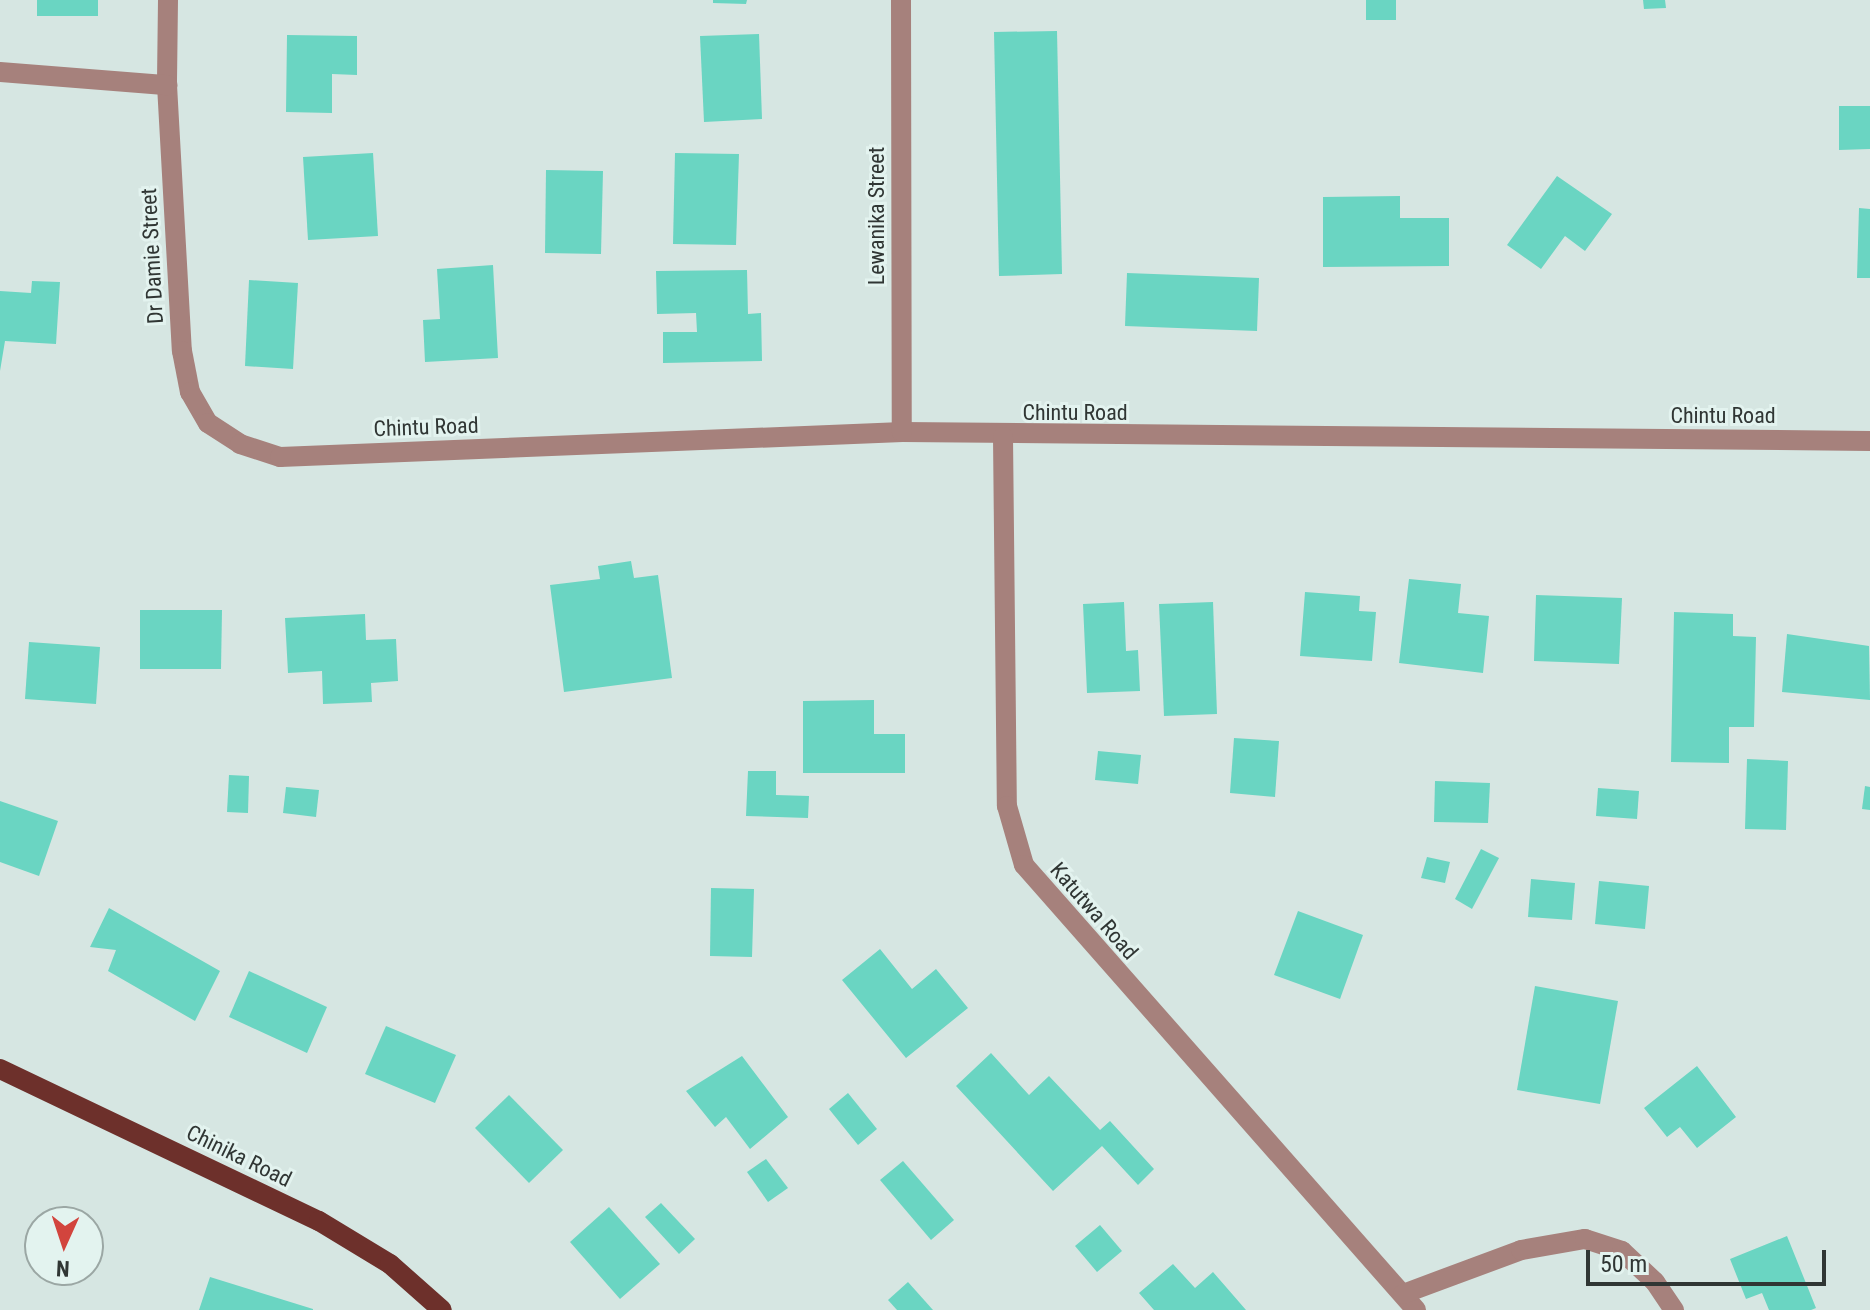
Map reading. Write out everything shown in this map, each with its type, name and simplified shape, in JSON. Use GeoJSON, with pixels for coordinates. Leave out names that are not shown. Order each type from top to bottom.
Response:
{"type":"FeatureCollection","features":[{"type":"Feature","properties":{"kind":"main road","name":"Chinika Road"},"geometry":{"type":"LineString","coordinates":[[0,1069],[319,1221],[390,1264],[442,1310]]}},
{"type":"Feature","properties":{"kind":"street","name":"Dr Damie Street"},"geometry":{"type":"LineString","coordinates":[[168,0],[167,85],[182,351],[190,392],[208,423],[240,444],[280,457]]}},
{"type":"Feature","properties":{"kind":"street","name":"Lewanika Street"},"geometry":{"type":"LineString","coordinates":[[901,0],[902,432]]}},
{"type":"Feature","properties":{"kind":"street"},"geometry":{"type":"LineString","coordinates":[[0,72],[167,85]]}},
{"type":"Feature","properties":{"kind":"street","name":"Chintu Road"},"geometry":{"type":"LineString","coordinates":[[280,457],[902,432],[1003,437],[1870,441]]}},
{"type":"Feature","properties":{"kind":"street","name":"Katutwa Road"},"geometry":{"type":"LineString","coordinates":[[1003,437],[1007,806],[1024,865],[1410,1302]]}},
{"type":"Feature","properties":{"kind":"street"},"geometry":{"type":"LineString","coordinates":[[1410,1302],[1521,1250],[1585,1239],[1622,1251],[1655,1282],[1674,1310]]}},
{"type":"Feature","properties":{"kind":"building"},"geometry":{"type":"Polygon","coordinates":[[[37,0],[98,0],[98,16],[37,16],[37,0]]]}},
{"type":"Feature","properties":{"kind":"building"},"geometry":{"type":"Polygon","coordinates":[[[713,0],[747,0],[746,4],[713,3],[713,0]]]}},
{"type":"Feature","properties":{"kind":"building"},"geometry":{"type":"Polygon","coordinates":[[[1366,0],[1396,0],[1396,20],[1366,20],[1366,0]]]}},
{"type":"Feature","properties":{"kind":"building"},"geometry":{"type":"Polygon","coordinates":[[[1643,0],[1665,0],[1666,8],[1644,9],[1643,0]]]}},
{"type":"Feature","properties":{"kind":"building"},"geometry":{"type":"Polygon","coordinates":[[[1057,31],[1062,274],[999,276],[994,32],[1057,31]]]}},
{"type":"Feature","properties":{"kind":"building"},"geometry":{"type":"Polygon","coordinates":[[[759,34],[762,119],[704,122],[700,36],[759,34]]]}},
{"type":"Feature","properties":{"kind":"building"},"geometry":{"type":"Polygon","coordinates":[[[287,35],[357,36],[357,75],[332,74],[332,113],[286,112],[287,35]]]}},
{"type":"Feature","properties":{"kind":"building"},"geometry":{"type":"Polygon","coordinates":[[[1839,106],[1870,106],[1870,149],[1839,150],[1839,106]]]}},
{"type":"Feature","properties":{"kind":"building"},"geometry":{"type":"Polygon","coordinates":[[[373,153],[378,236],[308,240],[303,157],[373,153]]]}},
{"type":"Feature","properties":{"kind":"building"},"geometry":{"type":"Polygon","coordinates":[[[675,153],[739,154],[736,245],[673,244],[675,153]]]}},
{"type":"Feature","properties":{"kind":"building"},"geometry":{"type":"Polygon","coordinates":[[[546,170],[603,171],[601,254],[545,253],[546,170]]]}},
{"type":"Feature","properties":{"kind":"building"},"geometry":{"type":"Polygon","coordinates":[[[1557,176],[1612,214],[1585,251],[1565,236],[1541,269],[1507,245],[1557,176]]]}},
{"type":"Feature","properties":{"kind":"building"},"geometry":{"type":"Polygon","coordinates":[[[1400,196],[1400,218],[1449,218],[1449,266],[1323,267],[1323,197],[1400,196]]]}},
{"type":"Feature","properties":{"kind":"building"},"geometry":{"type":"Polygon","coordinates":[[[1859,208],[1870,209],[1870,278],[1857,278],[1859,208]]]}},
{"type":"Feature","properties":{"kind":"building"},"geometry":{"type":"Polygon","coordinates":[[[493,265],[498,358],[425,362],[423,320],[440,319],[437,269],[493,265]]]}},
{"type":"Feature","properties":{"kind":"building"},"geometry":{"type":"Polygon","coordinates":[[[747,270],[748,314],[761,313],[762,361],[663,363],[663,332],[697,332],[696,313],[657,314],[656,271],[747,270]]]}},
{"type":"Feature","properties":{"kind":"building"},"geometry":{"type":"Polygon","coordinates":[[[1127,273],[1259,278],[1257,331],[1125,326],[1127,273]]]}},
{"type":"Feature","properties":{"kind":"building"},"geometry":{"type":"Polygon","coordinates":[[[249,280],[298,283],[293,369],[245,366],[249,280]]]}},
{"type":"Feature","properties":{"kind":"building"},"geometry":{"type":"Polygon","coordinates":[[[32,281],[60,282],[56,344],[5,341],[0,371],[0,291],[31,293],[32,281]]]}},
{"type":"Feature","properties":{"kind":"building"},"geometry":{"type":"Polygon","coordinates":[[[631,561],[634,578],[658,575],[672,678],[564,692],[550,585],[600,579],[598,566],[631,561]]]}},
{"type":"Feature","properties":{"kind":"building"},"geometry":{"type":"Polygon","coordinates":[[[1409,579],[1461,584],[1458,613],[1489,616],[1483,673],[1399,663],[1409,579]]]}},
{"type":"Feature","properties":{"kind":"building"},"geometry":{"type":"Polygon","coordinates":[[[1305,592],[1360,596],[1359,611],[1376,612],[1372,661],[1300,656],[1305,592]]]}},
{"type":"Feature","properties":{"kind":"building"},"geometry":{"type":"Polygon","coordinates":[[[1536,595],[1622,598],[1619,664],[1534,661],[1536,595]]]}},
{"type":"Feature","properties":{"kind":"building"},"geometry":{"type":"Polygon","coordinates":[[[1124,602],[1126,651],[1138,650],[1140,691],[1087,693],[1083,604],[1124,602]]]}},
{"type":"Feature","properties":{"kind":"building"},"geometry":{"type":"Polygon","coordinates":[[[1213,602],[1217,714],[1164,716],[1159,604],[1213,602]]]}},
{"type":"Feature","properties":{"kind":"building"},"geometry":{"type":"Polygon","coordinates":[[[140,610],[222,610],[221,669],[140,669],[140,610]]]}},
{"type":"Feature","properties":{"kind":"building"},"geometry":{"type":"Polygon","coordinates":[[[1674,612],[1733,614],[1733,636],[1756,637],[1754,727],[1729,727],[1729,763],[1671,762],[1674,612]]]}},
{"type":"Feature","properties":{"kind":"building"},"geometry":{"type":"Polygon","coordinates":[[[365,614],[366,640],[396,639],[398,681],[371,683],[372,702],[323,704],[322,671],[288,673],[285,618],[365,614]]]}},
{"type":"Feature","properties":{"kind":"building"},"geometry":{"type":"Polygon","coordinates":[[[1787,634],[1869,646],[1870,700],[1782,692],[1787,634]]]}},
{"type":"Feature","properties":{"kind":"building"},"geometry":{"type":"Polygon","coordinates":[[[29,642],[100,647],[96,704],[25,699],[29,642]]]}},
{"type":"Feature","properties":{"kind":"building"},"geometry":{"type":"Polygon","coordinates":[[[874,700],[874,734],[905,734],[905,773],[803,773],[803,701],[874,700]]]}},
{"type":"Feature","properties":{"kind":"building"},"geometry":{"type":"Polygon","coordinates":[[[1234,738],[1279,741],[1275,797],[1230,793],[1234,738]]]}},
{"type":"Feature","properties":{"kind":"building"},"geometry":{"type":"Polygon","coordinates":[[[1098,751],[1141,755],[1138,784],[1095,780],[1098,751]]]}},
{"type":"Feature","properties":{"kind":"building"},"geometry":{"type":"Polygon","coordinates":[[[1747,759],[1788,761],[1786,830],[1745,829],[1747,759]]]}},
{"type":"Feature","properties":{"kind":"building"},"geometry":{"type":"Polygon","coordinates":[[[748,771],[776,771],[776,795],[809,796],[808,818],[746,816],[748,771]]]}},
{"type":"Feature","properties":{"kind":"building"},"geometry":{"type":"Polygon","coordinates":[[[229,775],[249,776],[248,813],[227,812],[229,775]]]}},
{"type":"Feature","properties":{"kind":"building"},"geometry":{"type":"Polygon","coordinates":[[[1435,781],[1490,783],[1488,823],[1434,822],[1435,781]]]}},
{"type":"Feature","properties":{"kind":"building"},"geometry":{"type":"Polygon","coordinates":[[[1865,786],[1870,787],[1870,810],[1862,809],[1865,786]]]}},
{"type":"Feature","properties":{"kind":"building"},"geometry":{"type":"Polygon","coordinates":[[[286,787],[319,790],[316,817],[283,813],[286,787]]]}},
{"type":"Feature","properties":{"kind":"building"},"geometry":{"type":"Polygon","coordinates":[[[1598,788],[1639,791],[1637,819],[1596,816],[1598,788]]]}},
{"type":"Feature","properties":{"kind":"building"},"geometry":{"type":"Polygon","coordinates":[[[0,801],[58,821],[39,876],[0,862],[0,801]]]}},
{"type":"Feature","properties":{"kind":"building"},"geometry":{"type":"Polygon","coordinates":[[[1481,849],[1499,858],[1472,909],[1455,899],[1481,849]]]}},
{"type":"Feature","properties":{"kind":"building"},"geometry":{"type":"Polygon","coordinates":[[[1427,857],[1450,862],[1445,883],[1421,878],[1427,857]]]}},
{"type":"Feature","properties":{"kind":"building"},"geometry":{"type":"Polygon","coordinates":[[[1531,879],[1575,883],[1572,920],[1528,917],[1531,879]]]}},
{"type":"Feature","properties":{"kind":"building"},"geometry":{"type":"Polygon","coordinates":[[[1599,881],[1649,886],[1645,929],[1595,924],[1599,881]]]}},
{"type":"Feature","properties":{"kind":"building"},"geometry":{"type":"Polygon","coordinates":[[[711,888],[754,889],[752,957],[710,956],[711,888]]]}},
{"type":"Feature","properties":{"kind":"building"},"geometry":{"type":"Polygon","coordinates":[[[109,908],[220,971],[195,1021],[108,971],[116,950],[90,947],[109,908]]]}},
{"type":"Feature","properties":{"kind":"building"},"geometry":{"type":"Polygon","coordinates":[[[1298,911],[1363,935],[1340,999],[1274,975],[1298,911]]]}},
{"type":"Feature","properties":{"kind":"building"},"geometry":{"type":"Polygon","coordinates":[[[880,949],[912,989],[936,969],[968,1008],[906,1058],[842,980],[880,949]]]}},
{"type":"Feature","properties":{"kind":"building"},"geometry":{"type":"Polygon","coordinates":[[[249,971],[327,1007],[307,1053],[229,1017],[249,971]]]}},
{"type":"Feature","properties":{"kind":"building"},"geometry":{"type":"Polygon","coordinates":[[[1535,986],[1618,1001],[1600,1104],[1517,1090],[1535,986]]]}},
{"type":"Feature","properties":{"kind":"building"},"geometry":{"type":"Polygon","coordinates":[[[386,1026],[456,1055],[435,1103],[365,1074],[386,1026]]]}},
{"type":"Feature","properties":{"kind":"building"},"geometry":{"type":"Polygon","coordinates":[[[991,1053],[1029,1095],[1049,1076],[1100,1130],[1110,1121],[1154,1169],[1138,1185],[1102,1146],[1053,1191],[956,1086],[991,1053]]]}},
{"type":"Feature","properties":{"kind":"building"},"geometry":{"type":"Polygon","coordinates":[[[742,1056],[788,1117],[750,1149],[726,1117],[715,1127],[686,1091],[742,1056]]]}},
{"type":"Feature","properties":{"kind":"building"},"geometry":{"type":"Polygon","coordinates":[[[1697,1066],[1736,1117],[1697,1148],[1680,1127],[1667,1137],[1644,1108],[1697,1066]]]}},
{"type":"Feature","properties":{"kind":"building"},"geometry":{"type":"Polygon","coordinates":[[[848,1093],[877,1129],[858,1145],[829,1109],[848,1093]]]}},
{"type":"Feature","properties":{"kind":"building"},"geometry":{"type":"Polygon","coordinates":[[[509,1095],[563,1150],[529,1183],[475,1128],[509,1095]]]}},
{"type":"Feature","properties":{"kind":"building"},"geometry":{"type":"Polygon","coordinates":[[[766,1159],[788,1188],[768,1202],[747,1172],[766,1159]]]}},
{"type":"Feature","properties":{"kind":"building"},"geometry":{"type":"Polygon","coordinates":[[[903,1161],[954,1220],[931,1240],[880,1180],[903,1161]]]}},
{"type":"Feature","properties":{"kind":"building"},"geometry":{"type":"Polygon","coordinates":[[[661,1203],[695,1239],[679,1254],[645,1217],[661,1203]]]}},
{"type":"Feature","properties":{"kind":"building"},"geometry":{"type":"Polygon","coordinates":[[[609,1207],[660,1264],[620,1299],[570,1242],[609,1207]]]}},
{"type":"Feature","properties":{"kind":"building"},"geometry":{"type":"Polygon","coordinates":[[[1100,1225],[1122,1251],[1097,1272],[1075,1246],[1100,1225]]]}},
{"type":"Feature","properties":{"kind":"building"},"geometry":{"type":"Polygon","coordinates":[[[1787,1236],[1816,1308],[1811,1310],[1769,1310],[1762,1293],[1746,1299],[1730,1259],[1787,1236]]]}},
{"type":"Feature","properties":{"kind":"building"},"geometry":{"type":"Polygon","coordinates":[[[1173,1264],[1195,1288],[1213,1272],[1246,1310],[1154,1310],[1139,1293],[1173,1264]]]}},
{"type":"Feature","properties":{"kind":"building"},"geometry":{"type":"Polygon","coordinates":[[[210,1277],[313,1309],[313,1310],[199,1310],[210,1277]]]}},
{"type":"Feature","properties":{"kind":"building"},"geometry":{"type":"Polygon","coordinates":[[[908,1282],[933,1310],[897,1310],[888,1300],[908,1282]]]}}]}
